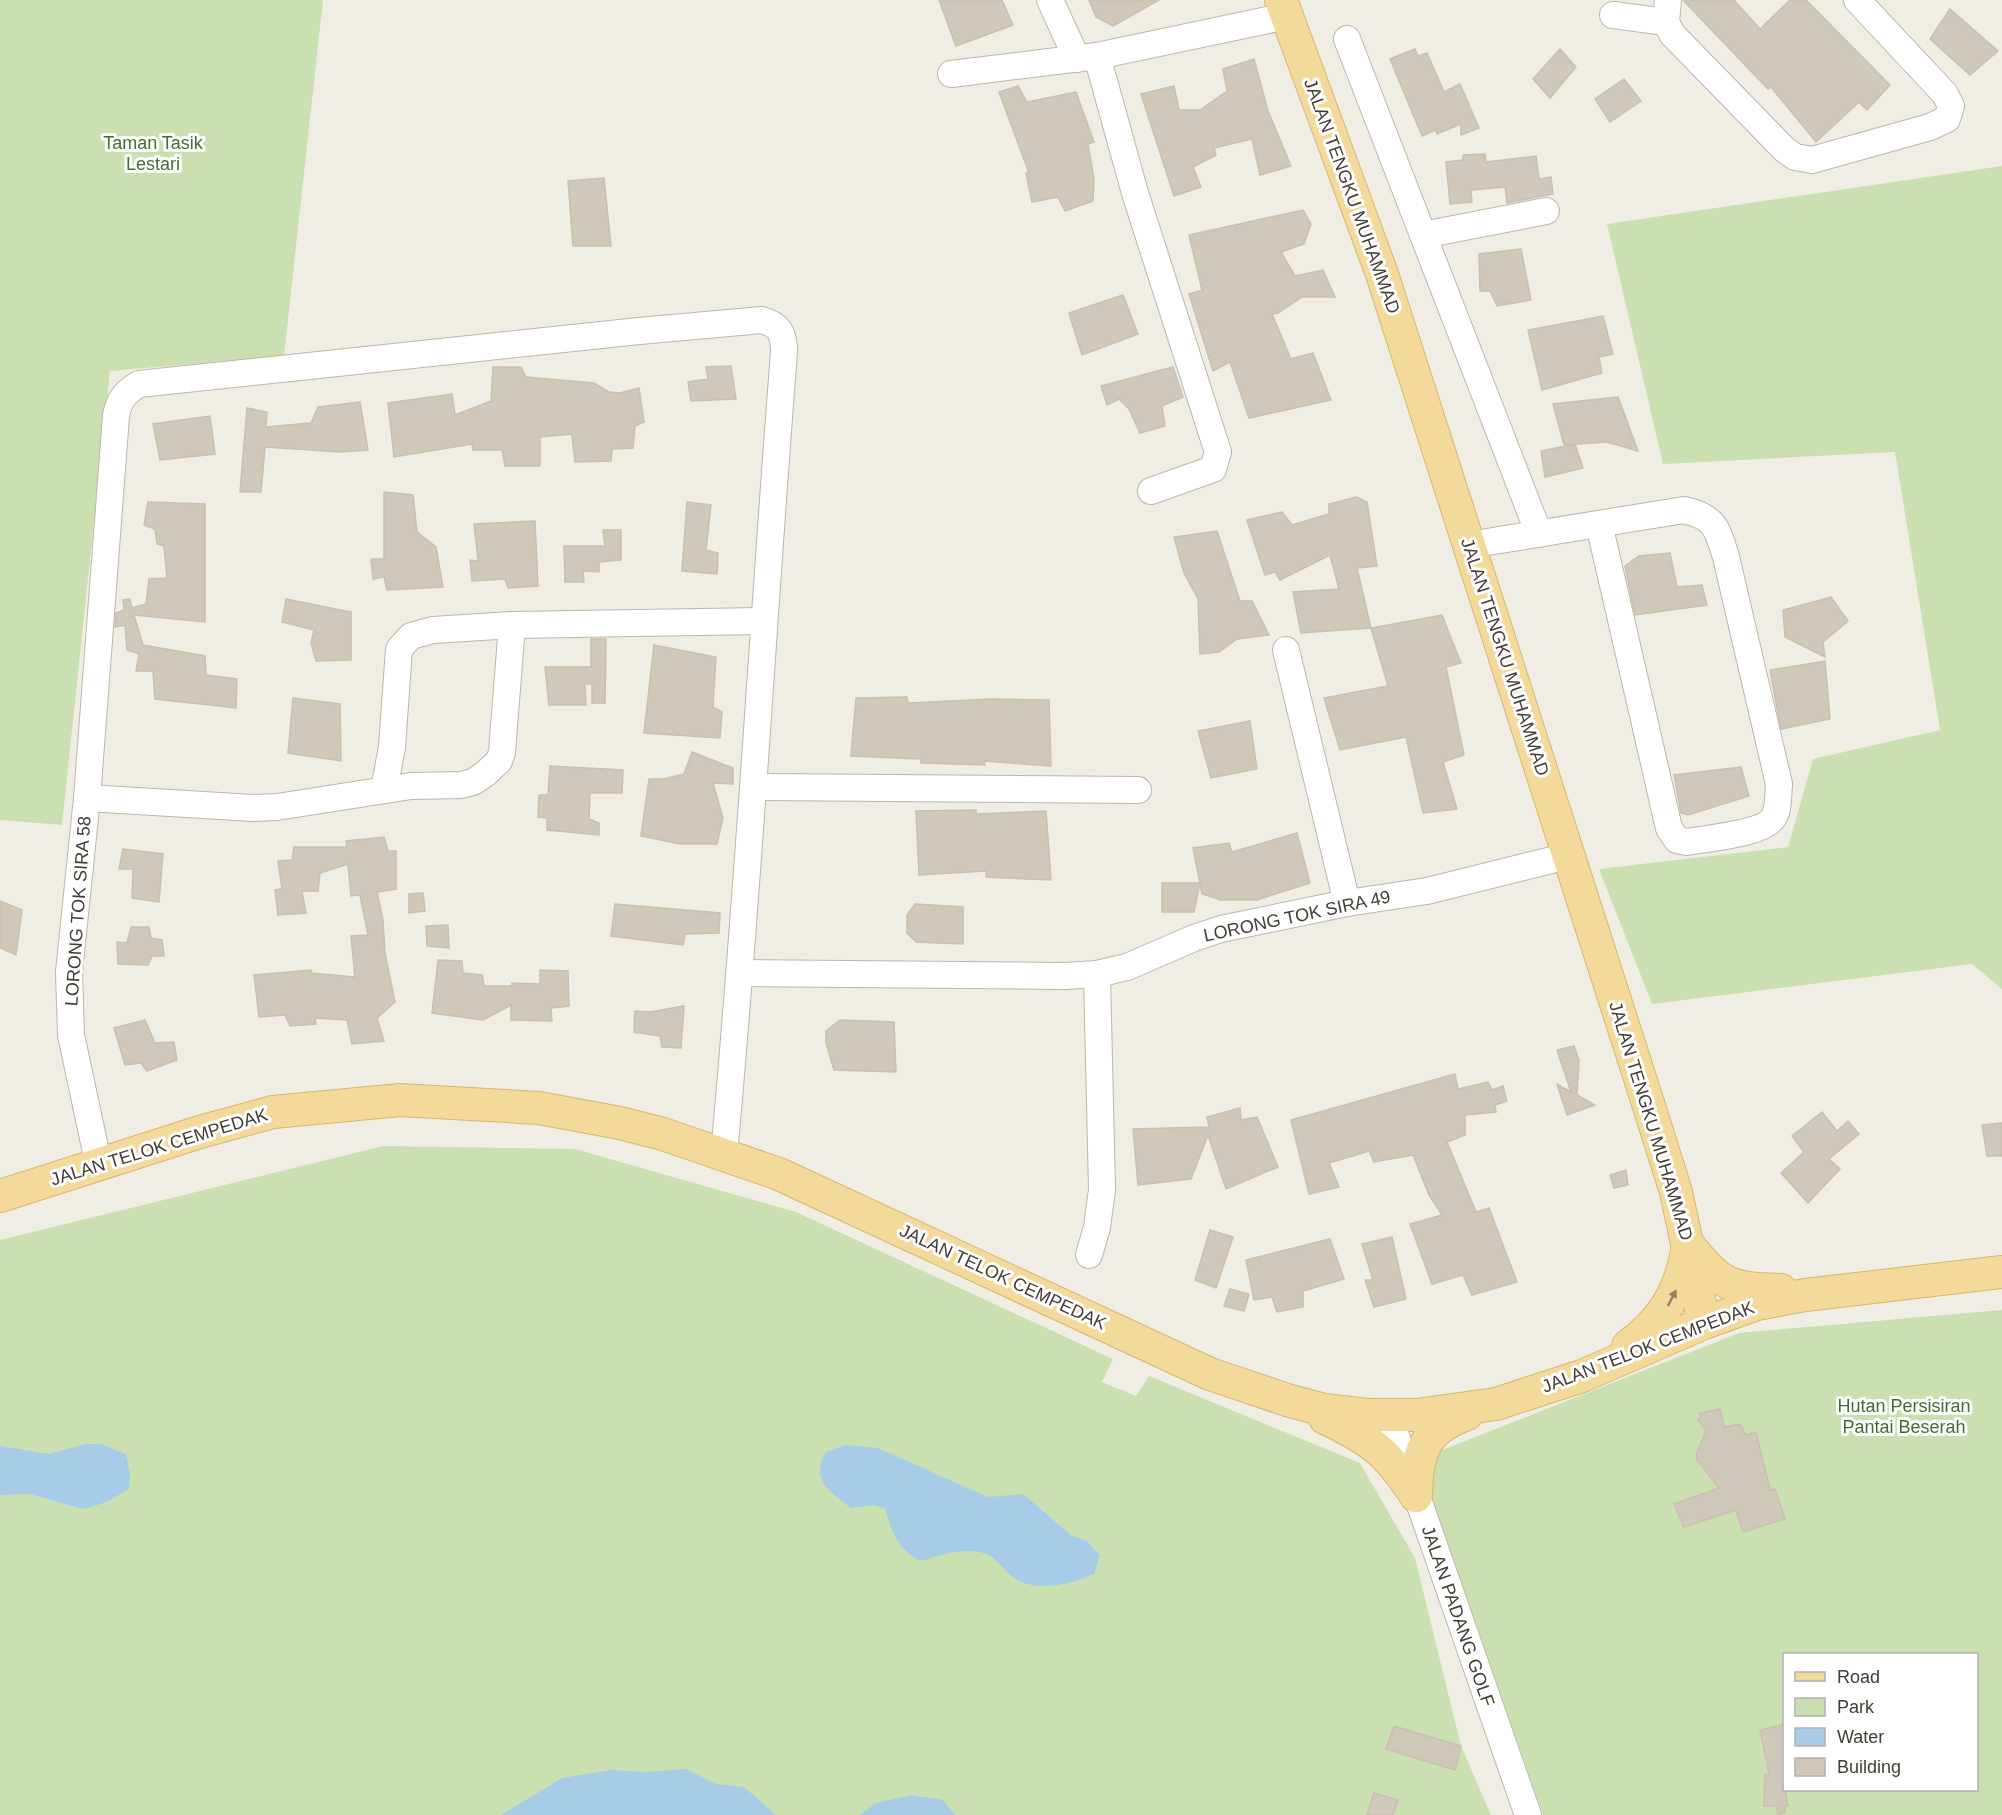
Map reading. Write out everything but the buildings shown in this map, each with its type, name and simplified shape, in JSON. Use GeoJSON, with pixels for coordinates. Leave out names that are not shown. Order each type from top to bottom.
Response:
{"type":"FeatureCollection","features":[{"type":"Feature","properties":{"kind":"main road","name":"JALAN TENGKU MUHAMMAD"},"geometry":{"type":"LineString","coordinates":[[1284,8],[1382,274],[1653,1119],[1689,1245],[1704,1323]]}},
{"type":"Feature","properties":{"kind":"main road","name":"JALAN TELOK CEMPEDAK"},"geometry":{"type":"LineString","coordinates":[[0,1196],[273,1112],[400,1100],[539,1108],[620,1123],[724,1154],[831,1197],[1210,1374],[1324,1410],[1389,1416],[1467,1410],[1496,1404],[1582,1376],[1704,1323],[1757,1304],[1833,1292],[2002,1272]]}},
{"type":"Feature","properties":{"kind":"main road"},"geometry":{"type":"LineString","coordinates":[[1689,1245],[1720,1280],[1736,1286],[1833,1292]]}},
{"type":"Feature","properties":{"kind":"main road"},"geometry":{"type":"LineString","coordinates":[[1582,1376],[1632,1343],[1658,1321],[1678,1287],[1689,1245]]}},
{"type":"Feature","properties":{"kind":"main road"},"geometry":{"type":"LineString","coordinates":[[1287,1400],[1361,1436],[1383,1451],[1416,1496]]}},
{"type":"Feature","properties":{"kind":"main road"},"geometry":{"type":"LineString","coordinates":[[1416,1496],[1416,1469],[1427,1440],[1453,1419],[1496,1404]]}},
{"type":"Feature","properties":{"kind":"street"},"geometry":{"type":"LineString","coordinates":[[1050,0],[1087,58],[1135,193],[1218,452],[1213,469],[1151,491]]}},
{"type":"Feature","properties":{"kind":"street"},"geometry":{"type":"LineString","coordinates":[[1613,15],[1667,11],[1683,48],[1784,149],[1795,157],[1812,160],[1930,127],[1947,119],[1951,106],[1945,94],[1857,0]]}},
{"type":"Feature","properties":{"kind":"street"},"geometry":{"type":"LineString","coordinates":[[951,74],[1087,58],[1284,8]]}},
{"type":"Feature","properties":{"kind":"street"},"geometry":{"type":"LineString","coordinates":[[1347,39],[1539,534]]}},
{"type":"Feature","properties":{"kind":"street"},"geometry":{"type":"LineString","coordinates":[[1423,235],[1546,211]]}},
{"type":"Feature","properties":{"kind":"street","name":"LORONG TOK SIRA 58"},"geometry":{"type":"LineString","coordinates":[[99,1166],[75,1058],[69,1006],[69,972],[87,798],[102,583],[119,402],[127,392],[139,384],[299,366],[726,323],[762,320],[774,323],[784,340],[784,352],[763,621]]}},
{"type":"Feature","properties":{"kind":"street"},"geometry":{"type":"LineString","coordinates":[[1469,545],[1684,510],[1700,514],[1714,523],[1726,557],[1779,784],[1778,802],[1773,818],[1762,828],[1687,842],[1677,840],[1670,828],[1599,524]]}},
{"type":"Feature","properties":{"kind":"street"},"geometry":{"type":"LineString","coordinates":[[384,790],[392,747],[399,649],[404,642],[421,632],[512,625],[763,621],[741,973],[724,1154]]}},
{"type":"Feature","properties":{"kind":"street"},"geometry":{"type":"LineString","coordinates":[[87,798],[243,807],[473,782],[499,761],[507,707],[512,625]]}},
{"type":"Feature","properties":{"kind":"street"},"geometry":{"type":"LineString","coordinates":[[1286,650],[1347,903]]}},
{"type":"Feature","properties":{"kind":"street"},"geometry":{"type":"LineString","coordinates":[[754,787],[1137,790]]}},
{"type":"Feature","properties":{"kind":"street","name":"LORONG TOK SIRA 49"},"geometry":{"type":"LineString","coordinates":[[741,973],[1065,976],[1097,974],[1127,967],[1221,929],[1347,903],[1459,884],[1568,856]]}},
{"type":"Feature","properties":{"kind":"street"},"geometry":{"type":"LineString","coordinates":[[1089,1255],[1097,1227],[1102,1190],[1097,974]]}},
{"type":"Feature","properties":{"kind":"street","name":"JALAN PADANG GOLF"},"geometry":{"type":"LineString","coordinates":[[1389,1416],[1528,1815]]}},
{"type":"Feature","properties":{"kind":"green space","name":"Taman Tasik Lestari"},"geometry":{"type":"Polygon","coordinates":[[[0,0],[323,0],[284,356],[110,371],[62,825],[0,820],[0,0]]]}},
{"type":"Feature","properties":{"kind":"green space"},"geometry":{"type":"Polygon","coordinates":[[[2002,166],[2002,989],[1972,964],[1652,1004],[1599,869],[1788,847],[1813,759],[1940,730],[1895,452],[1663,464],[1607,224],[2002,166]]]}},
{"type":"Feature","properties":{"kind":"green space"},"geometry":{"type":"Polygon","coordinates":[[[383,1146],[575,1149],[796,1212],[1113,1359],[1102,1382],[1136,1396],[1149,1376],[1360,1463],[1415,1558],[1461,1746],[1491,1815],[0,1815],[0,1240],[383,1146]]]}},
{"type":"Feature","properties":{"kind":"green space","name":"Hutan Persisiran Pantai Beserah"},"geometry":{"type":"Polygon","coordinates":[[[2002,1310],[2002,1815],[1543,1815],[1425,1479],[1437,1452],[1739,1333],[2002,1310]]]}},
{"type":"Feature","properties":{"kind":"water"},"geometry":{"type":"Polygon","coordinates":[[[85,1444],[101,1444],[126,1454],[130,1474],[129,1489],[107,1502],[83,1509],[30,1494],[0,1495],[0,1446],[49,1454],[85,1444]]]}},
{"type":"Feature","properties":{"kind":"water"},"geometry":{"type":"Polygon","coordinates":[[[845,1445],[878,1448],[988,1497],[1023,1494],[1072,1536],[1086,1540],[1100,1555],[1094,1574],[1076,1581],[1035,1586],[1017,1580],[989,1555],[976,1551],[959,1551],[920,1561],[901,1546],[890,1526],[885,1509],[875,1505],[851,1508],[824,1484],[820,1470],[826,1452],[845,1445]]]}},
{"type":"Feature","properties":{"kind":"water"},"geometry":{"type":"Polygon","coordinates":[[[686,1769],[716,1784],[744,1787],[776,1815],[501,1815],[562,1778],[611,1770],[645,1772],[686,1769]]]}},
{"type":"Feature","properties":{"kind":"water"},"geometry":{"type":"Polygon","coordinates":[[[912,1795],[943,1800],[955,1815],[860,1815],[876,1803],[912,1795]]]}}]}
